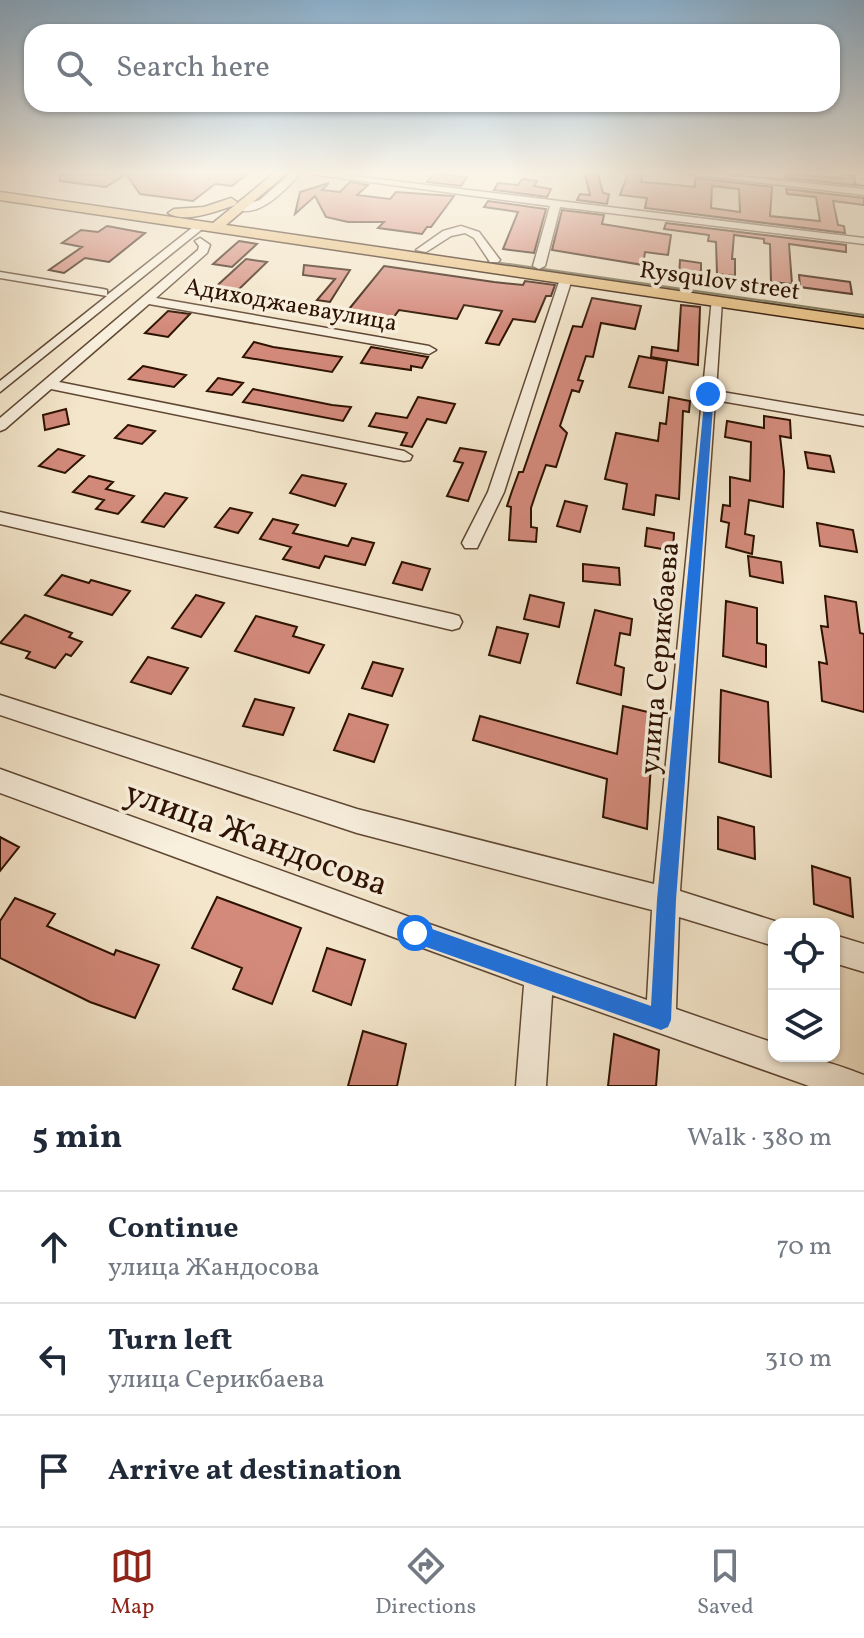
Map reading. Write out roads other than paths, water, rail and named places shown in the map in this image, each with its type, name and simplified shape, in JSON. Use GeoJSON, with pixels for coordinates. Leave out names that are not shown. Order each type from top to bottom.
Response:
{"type":"FeatureCollection","features":[{"type":"Feature","properties":{"kind":"main road","name":"Rysqulov street"},"geometry":{"type":"LineString","coordinates":[[188,225],[539,266],[864,309]]}},
{"type":"Feature","properties":{"kind":"main road","name":"Rysqulov street"},"geometry":{"type":"LineString","coordinates":[[199,225],[206,228]]}},
{"type":"Feature","properties":{"kind":"main road"},"geometry":{"type":"LineString","coordinates":[[206,228],[210,225]]}},
{"type":"Feature","properties":{"kind":"main road","name":"Rysqulov street"},"geometry":{"type":"LineString","coordinates":[[483,261],[566,279],[864,323]]}},
{"type":"Feature","properties":{"kind":"street"},"geometry":{"type":"LineString","coordinates":[[539,266],[550,225]]}},
{"type":"Feature","properties":{"kind":"street"},"geometry":{"type":"LineString","coordinates":[[732,225],[864,241]]}},
{"type":"Feature","properties":{"kind":"street"},"geometry":{"type":"LineString","coordinates":[[0,377],[168,242],[206,228]]}},
{"type":"Feature","properties":{"kind":"street"},"geometry":{"type":"LineString","coordinates":[[0,426],[203,251],[206,228]]}},
{"type":"Feature","properties":{"kind":"street"},"geometry":{"type":"LineString","coordinates":[[0,388],[206,228]]}},
{"type":"Feature","properties":{"kind":"street"},"geometry":{"type":"LineString","coordinates":[[0,410],[206,228]]}},
{"type":"Feature","properties":{"kind":"street"},"geometry":{"type":"LineString","coordinates":[[412,251],[447,232],[461,230],[475,234],[483,261]]}},
{"type":"Feature","properties":{"kind":"street"},"geometry":{"type":"LineString","coordinates":[[0,275],[103,293]]}},
{"type":"Feature","properties":{"kind":"street"},"geometry":{"type":"LineString","coordinates":[[471,543],[496,492],[566,279]]}},
{"type":"Feature","properties":{"kind":"street","name":"Адиходжаеваулица"},"geometry":{"type":"LineString","coordinates":[[146,300],[429,350]]}},
{"type":"Feature","properties":{"kind":"street","name":"улица Серикбаева"},"geometry":{"type":"LineString","coordinates":[[661,1020],[666,900],[716,301]]}},
{"type":"Feature","properties":{"kind":"street"},"geometry":{"type":"LineString","coordinates":[[46,384],[404,456]]}},
{"type":"Feature","properties":{"kind":"street"},"geometry":{"type":"LineString","coordinates":[[708,394],[864,421]]}},
{"type":"Feature","properties":{"kind":"street"},"geometry":{"type":"LineString","coordinates":[[0,518],[452,622]]}},
{"type":"Feature","properties":{"kind":"street"},"geometry":{"type":"LineString","coordinates":[[0,705],[357,821],[666,900],[768,930]]}},
{"type":"Feature","properties":{"kind":"street","name":"улица Жандосова"},"geometry":{"type":"LineString","coordinates":[[0,781],[539,977],[853,1086]]}},
{"type":"Feature","properties":{"kind":"street"},"geometry":{"type":"LineString","coordinates":[[840,951],[864,958]]}},
{"type":"Feature","properties":{"kind":"street"},"geometry":{"type":"LineString","coordinates":[[531,1086],[539,977]]}}]}
